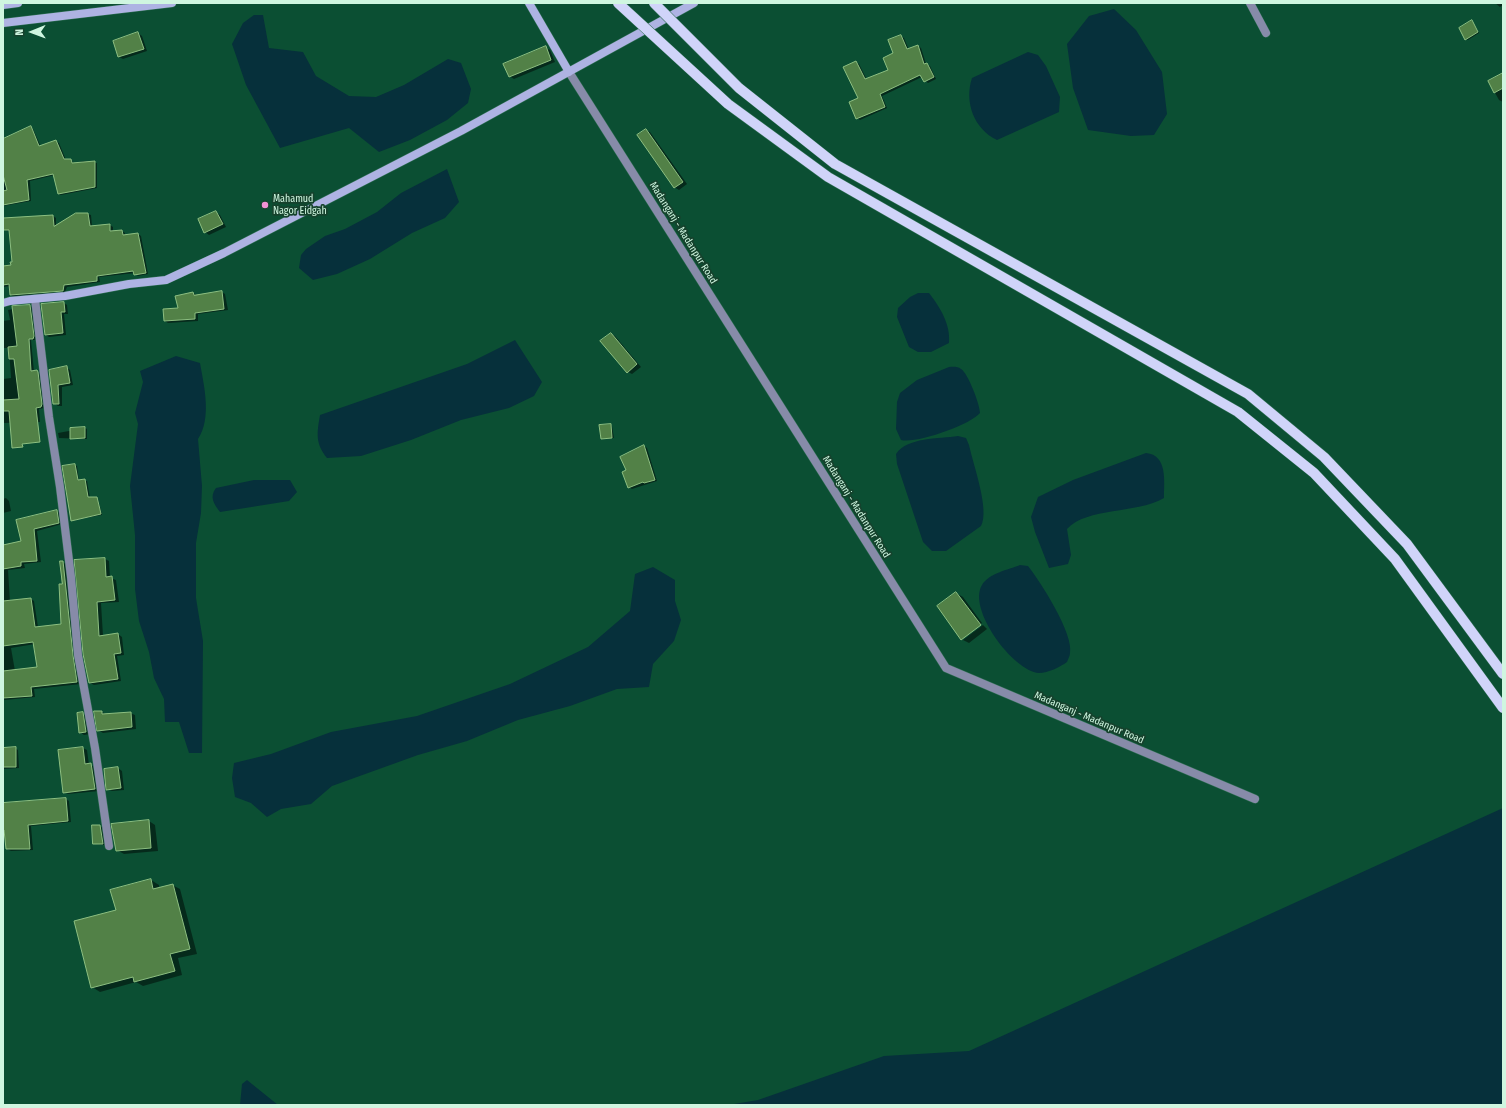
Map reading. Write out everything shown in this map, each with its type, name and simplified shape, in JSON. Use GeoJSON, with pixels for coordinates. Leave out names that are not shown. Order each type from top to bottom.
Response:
{"type":"FeatureCollection","features":[{"type":"Feature","properties":{"kind":"main road"},"geometry":{"type":"LineString","coordinates":[[618,3],[728,104],[828,177],[1238,412],[1314,473],[1394,559],[1503,708]]}},
{"type":"Feature","properties":{"kind":"main road"},"geometry":{"type":"LineString","coordinates":[[654,3],[739,88],[835,164],[1248,394],[1324,457],[1407,544],[1503,674]]}},
{"type":"Feature","properties":{"kind":"street"},"geometry":{"type":"LineString","coordinates":[[3,5],[18,3]]}},
{"type":"Feature","properties":{"kind":"street"},"geometry":{"type":"LineString","coordinates":[[3,23],[172,3]]}},
{"type":"Feature","properties":{"kind":"street"},"geometry":{"type":"LineString","coordinates":[[529,3],[569,72]]}},
{"type":"Feature","properties":{"kind":"street"},"geometry":{"type":"LineString","coordinates":[[3,303],[10,301],[65,296],[129,284],[166,280],[224,253],[399,163],[694,3]]}},
{"type":"Feature","properties":{"kind":"street"},"geometry":{"type":"LineString","coordinates":[[1250,3],[1266,33]]}},
{"type":"Feature","properties":{"kind":"street","name":"Madanganj - Madanpur Road"},"geometry":{"type":"LineString","coordinates":[[569,72],[946,668],[1255,800]]}},
{"type":"Feature","properties":{"kind":"street"},"geometry":{"type":"LineString","coordinates":[[35,299],[70,570],[78,655],[95,748],[109,846]]}},
{"type":"Feature","properties":{"kind":"water"},"geometry":{"type":"Polygon","coordinates":[[[1114,9],[1136,30],[1162,72],[1167,114],[1154,135],[1131,136],[1088,130],[1073,88],[1067,44],[1089,16],[1114,9]]]}},
{"type":"Feature","properties":{"kind":"water"},"geometry":{"type":"Polygon","coordinates":[[[254,15],[263,15],[269,48],[303,52],[316,76],[349,96],[376,97],[404,85],[448,59],[461,63],[471,89],[468,103],[447,120],[410,140],[379,152],[349,128],[280,148],[246,85],[232,44],[243,23],[254,15]]]}},
{"type":"Feature","properties":{"kind":"water"},"geometry":{"type":"Polygon","coordinates":[[[1028,52],[1038,55],[1046,66],[1060,97],[1059,112],[997,140],[982,129],[973,114],[969,96],[972,78],[1028,52]]]}},
{"type":"Feature","properties":{"kind":"water"},"geometry":{"type":"Polygon","coordinates":[[[447,169],[459,202],[445,218],[412,233],[370,259],[337,274],[313,280],[299,268],[301,255],[306,249],[325,236],[345,229],[377,212],[401,193],[447,169]]]}},
{"type":"Feature","properties":{"kind":"water"},"geometry":{"type":"Polygon","coordinates":[[[918,293],[929,293],[941,310],[948,330],[949,343],[931,352],[918,352],[909,347],[897,317],[898,308],[910,297],[918,293]]]}},
{"type":"Feature","properties":{"kind":"water"},"geometry":{"type":"Polygon","coordinates":[[[515,340],[542,382],[534,396],[509,408],[461,420],[411,440],[361,456],[327,458],[323,453],[318,438],[320,415],[467,364],[515,340]]]}},
{"type":"Feature","properties":{"kind":"water"},"geometry":{"type":"Polygon","coordinates":[[[176,356],[200,363],[206,402],[205,422],[198,439],[202,486],[201,513],[196,543],[196,598],[203,641],[202,753],[189,753],[179,722],[165,722],[164,699],[154,678],[149,652],[139,621],[135,589],[135,535],[130,486],[138,424],[135,413],[143,382],[140,371],[176,356]]]}},
{"type":"Feature","properties":{"kind":"water"},"geometry":{"type":"Polygon","coordinates":[[[949,367],[958,367],[967,376],[978,403],[980,413],[966,423],[955,428],[918,439],[901,440],[896,429],[897,402],[900,393],[917,380],[949,367]]]}},
{"type":"Feature","properties":{"kind":"water"},"geometry":{"type":"Polygon","coordinates":[[[958,436],[966,438],[969,445],[980,487],[983,519],[981,526],[946,551],[932,551],[923,542],[897,464],[896,454],[901,448],[908,444],[924,440],[958,436]]]}},
{"type":"Feature","properties":{"kind":"water"},"geometry":{"type":"Polygon","coordinates":[[[1146,453],[1153,455],[1161,464],[1164,477],[1164,498],[1153,503],[1087,517],[1076,522],[1067,529],[1071,555],[1068,564],[1049,568],[1035,532],[1031,517],[1038,497],[1073,480],[1146,453]]]}},
{"type":"Feature","properties":{"kind":"water"},"geometry":{"type":"Polygon","coordinates":[[[254,480],[290,480],[297,492],[289,501],[220,512],[214,503],[213,497],[216,488],[254,480]]]}},
{"type":"Feature","properties":{"kind":"water"},"geometry":{"type":"Polygon","coordinates":[[[1020,565],[1028,566],[1040,583],[1062,621],[1070,644],[1070,654],[1067,662],[1046,672],[1039,673],[1028,670],[1017,662],[995,637],[981,609],[979,596],[982,585],[985,581],[999,572],[1020,565]]]}},
{"type":"Feature","properties":{"kind":"water"},"geometry":{"type":"Polygon","coordinates":[[[653,567],[675,580],[675,601],[681,620],[674,641],[653,664],[649,687],[617,689],[570,706],[518,720],[467,741],[418,755],[332,786],[311,804],[281,809],[267,817],[251,803],[235,797],[232,778],[234,763],[271,754],[331,732],[417,716],[510,684],[588,647],[630,611],[635,574],[653,567]]]}},
{"type":"Feature","properties":{"kind":"water"},"geometry":{"type":"Polygon","coordinates":[[[1503,808],[1503,1105],[728,1105],[758,1100],[884,1056],[969,1051],[1503,808]]]}},
{"type":"Feature","properties":{"kind":"water"},"geometry":{"type":"Polygon","coordinates":[[[247,1080],[278,1105],[240,1105],[242,1084],[247,1080]]]}},
{"type":"Feature","properties":{"kind":"building"},"geometry":{"type":"Polygon","coordinates":[[[1472,20],[1478,32],[1465,40],[1459,28],[1472,20]]]}},
{"type":"Feature","properties":{"kind":"building"},"geometry":{"type":"Polygon","coordinates":[[[138,32],[144,49],[118,57],[113,41],[138,32]]]}},
{"type":"Feature","properties":{"kind":"building"},"geometry":{"type":"Polygon","coordinates":[[[901,35],[907,49],[918,45],[924,64],[927,63],[934,77],[924,82],[920,75],[880,94],[885,107],[856,119],[849,102],[858,98],[843,67],[856,61],[865,79],[888,70],[883,58],[893,53],[888,40],[901,35]]]}},
{"type":"Feature","properties":{"kind":"building"},"geometry":{"type":"Polygon","coordinates":[[[546,46],[551,60],[509,77],[503,64],[546,46]]]}},
{"type":"Feature","properties":{"kind":"building"},"geometry":{"type":"Polygon","coordinates":[[[1503,73],[1503,88],[1494,93],[1488,81],[1503,73]]]}},
{"type":"Feature","properties":{"kind":"building"},"geometry":{"type":"Polygon","coordinates":[[[31,126],[39,146],[56,140],[64,159],[71,159],[72,163],[95,161],[95,187],[58,194],[53,174],[27,180],[29,200],[3,205],[3,191],[7,190],[3,175],[3,139],[31,126]]]}},
{"type":"Feature","properties":{"kind":"building"},"geometry":{"type":"Polygon","coordinates":[[[646,129],[683,182],[674,188],[637,135],[646,129]]]}},
{"type":"Feature","properties":{"kind":"building"},"geometry":{"type":"Polygon","coordinates":[[[216,211],[223,224],[204,233],[198,219],[216,211]]]}},
{"type":"Feature","properties":{"kind":"building"},"geometry":{"type":"Polygon","coordinates":[[[76,213],[88,213],[90,226],[110,224],[110,231],[122,230],[123,235],[138,233],[146,273],[134,275],[133,271],[97,276],[97,281],[64,285],[63,291],[10,295],[9,284],[3,285],[3,266],[11,265],[10,262],[12,262],[9,230],[3,230],[3,218],[53,215],[54,226],[76,213]]]}},
{"type":"Feature","properties":{"kind":"building"},"geometry":{"type":"Polygon","coordinates":[[[222,291],[224,309],[195,313],[195,319],[164,321],[163,309],[178,308],[175,296],[193,292],[194,295],[222,291]]]}},
{"type":"Feature","properties":{"kind":"building"},"geometry":{"type":"Polygon","coordinates":[[[64,302],[65,312],[61,312],[63,333],[45,335],[41,304],[64,302]]]}},
{"type":"Feature","properties":{"kind":"building"},"geometry":{"type":"Polygon","coordinates":[[[30,305],[34,336],[33,339],[29,339],[31,371],[37,370],[38,372],[42,404],[41,407],[36,408],[40,442],[22,444],[23,447],[12,448],[9,411],[3,411],[3,400],[19,399],[14,359],[9,359],[8,347],[17,346],[12,306],[30,305]]]}},
{"type":"Feature","properties":{"kind":"building"},"geometry":{"type":"Polygon","coordinates":[[[611,333],[637,364],[627,373],[600,341],[611,333]]]}},
{"type":"Feature","properties":{"kind":"building"},"geometry":{"type":"Polygon","coordinates":[[[67,366],[70,383],[58,385],[59,404],[53,404],[49,370],[67,366]]]}},
{"type":"Feature","properties":{"kind":"building"},"geometry":{"type":"Polygon","coordinates":[[[611,424],[612,438],[601,439],[599,425],[611,424]]]}},
{"type":"Feature","properties":{"kind":"building"},"geometry":{"type":"Polygon","coordinates":[[[85,427],[85,438],[70,439],[70,428],[85,427]]]}},
{"type":"Feature","properties":{"kind":"building"},"geometry":{"type":"Polygon","coordinates":[[[644,445],[655,480],[643,482],[628,488],[622,472],[626,470],[620,457],[644,445]]]}},
{"type":"Feature","properties":{"kind":"building"},"geometry":{"type":"Polygon","coordinates":[[[75,464],[78,480],[85,479],[88,497],[97,497],[101,514],[71,521],[62,466],[75,464]]]}},
{"type":"Feature","properties":{"kind":"building"},"geometry":{"type":"Polygon","coordinates":[[[57,510],[59,523],[34,529],[37,561],[21,562],[21,566],[3,569],[3,545],[21,541],[16,520],[57,510]]]}},
{"type":"Feature","properties":{"kind":"building"},"geometry":{"type":"Polygon","coordinates":[[[105,558],[106,577],[112,576],[115,600],[97,602],[99,636],[118,633],[121,653],[114,654],[118,679],[89,683],[83,654],[74,560],[105,558]]]}},
{"type":"Feature","properties":{"kind":"building"},"geometry":{"type":"Polygon","coordinates":[[[60,561],[63,561],[77,682],[31,687],[32,696],[3,698],[3,671],[37,667],[33,642],[3,646],[3,601],[31,598],[35,627],[61,624],[59,584],[62,584],[60,561]]]}},
{"type":"Feature","properties":{"kind":"building"},"geometry":{"type":"Polygon","coordinates":[[[956,592],[981,625],[961,640],[937,606],[956,592]]]}},
{"type":"Feature","properties":{"kind":"building"},"geometry":{"type":"Polygon","coordinates":[[[94,711],[102,711],[102,714],[131,712],[132,727],[97,731],[94,711]]]}},
{"type":"Feature","properties":{"kind":"building"},"geometry":{"type":"Polygon","coordinates":[[[83,712],[86,732],[79,733],[77,713],[83,712]]]}},
{"type":"Feature","properties":{"kind":"building"},"geometry":{"type":"Polygon","coordinates":[[[16,747],[16,767],[3,767],[3,748],[16,747]]]}},
{"type":"Feature","properties":{"kind":"building"},"geometry":{"type":"Polygon","coordinates":[[[83,747],[85,764],[91,763],[95,789],[63,793],[58,750],[83,747]]]}},
{"type":"Feature","properties":{"kind":"building"},"geometry":{"type":"Polygon","coordinates":[[[118,767],[121,788],[106,790],[104,769],[118,767]]]}},
{"type":"Feature","properties":{"kind":"building"},"geometry":{"type":"Polygon","coordinates":[[[66,798],[68,821],[28,825],[30,849],[6,849],[3,830],[3,803],[66,798]]]}},
{"type":"Feature","properties":{"kind":"building"},"geometry":{"type":"Polygon","coordinates":[[[149,820],[151,848],[116,851],[111,824],[149,820]]]}},
{"type":"Feature","properties":{"kind":"building"},"geometry":{"type":"Polygon","coordinates":[[[92,825],[100,825],[103,844],[93,844],[92,825]]]}},
{"type":"Feature","properties":{"kind":"building"},"geometry":{"type":"Polygon","coordinates":[[[151,879],[153,889],[173,884],[190,949],[170,954],[175,971],[134,982],[133,977],[91,988],[74,921],[116,910],[110,890],[151,879]]]}},
{"type":"Feature","properties":{"kind":"place","name":"Mahamud Nagor Eidgah"},"geometry":{"type":"Point","coordinates":[265,205]}}]}
